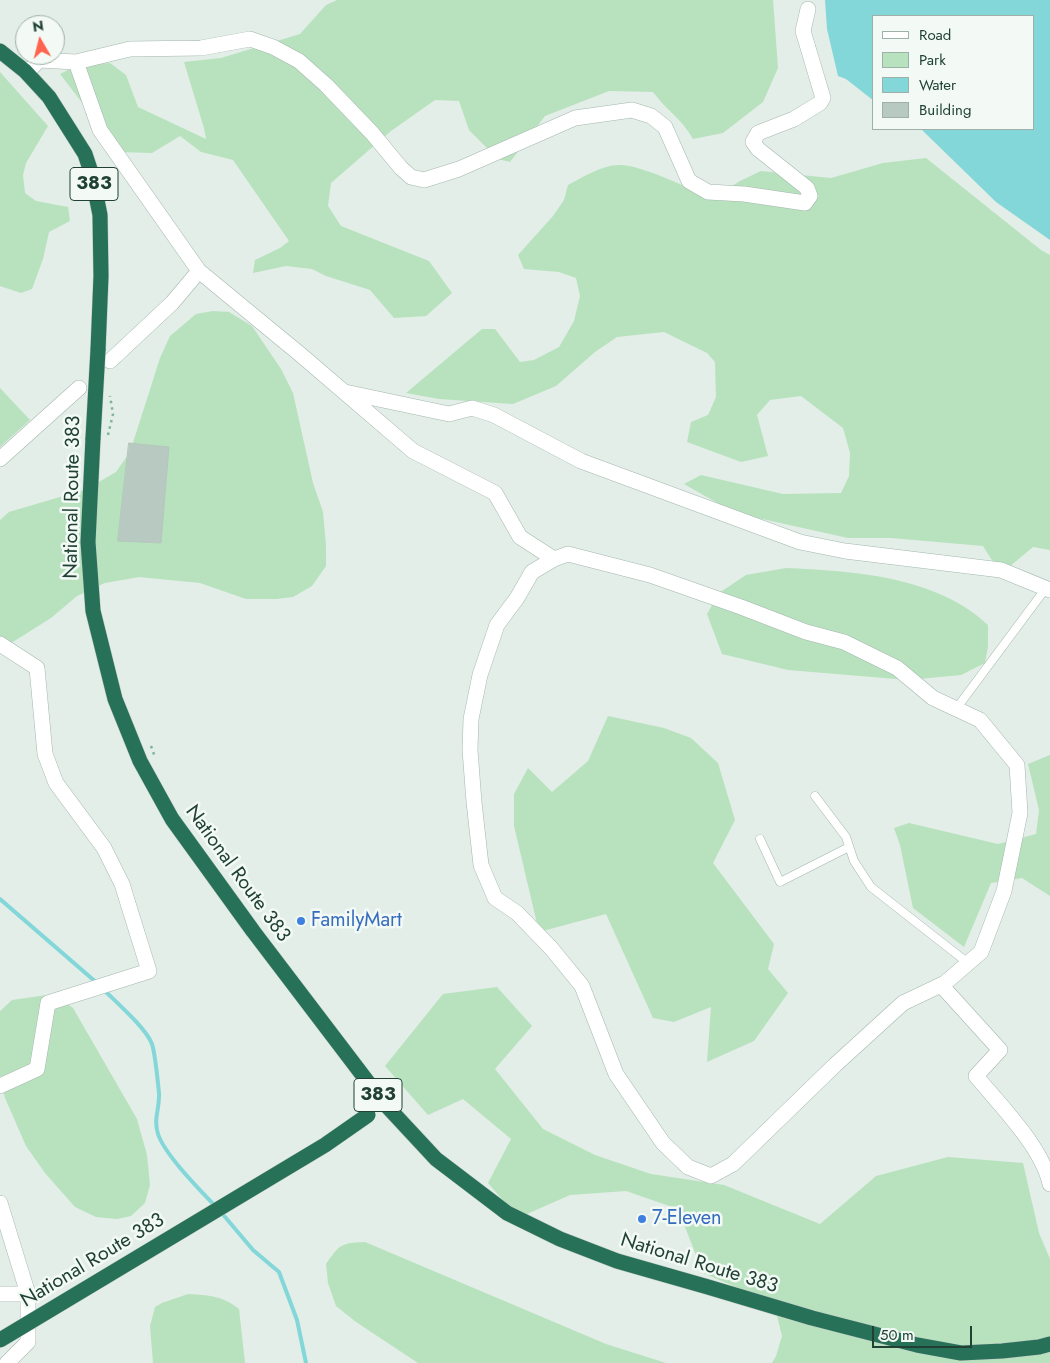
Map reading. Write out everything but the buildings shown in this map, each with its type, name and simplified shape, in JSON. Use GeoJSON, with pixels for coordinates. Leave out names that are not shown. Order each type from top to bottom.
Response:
{"type":"FeatureCollection","features":[{"type":"Feature","properties":{"kind":"highway","name":"National Route 383"},"geometry":{"type":"LineString","coordinates":[[0,51],[27,73],[49,97],[85,154],[92,174],[100,215],[101,276],[98,350],[100,438],[88,542],[93,611],[115,699],[140,761],[172,819],[253,931],[383,1102],[436,1159],[507,1213],[560,1239],[617,1261],[708,1286],[812,1318],[917,1346],[961,1353],[1002,1351],[1050,1344]]}},
{"type":"Feature","properties":{"kind":"highway","name":"National Route 383"},"geometry":{"type":"LineString","coordinates":[[0,1340],[316,1150],[368,1115],[383,1102]]}},
{"type":"Feature","properties":{"kind":"street"},"geometry":{"type":"LineString","coordinates":[[27,73],[39,60],[76,62],[130,49],[201,48],[250,39],[273,47],[298,61],[326,85],[411,177],[424,180],[459,169],[575,118],[632,110],[651,116],[665,127],[689,181],[708,192],[744,194],[805,202],[810,196],[807,188],[758,149],[753,142],[758,133],[794,119],[820,103],[823,98],[803,30],[808,9]]}},
{"type":"Feature","properties":{"kind":"street"},"geometry":{"type":"LineString","coordinates":[[76,62],[100,130],[199,271],[344,391],[413,451],[495,493],[520,537],[554,559]]}},
{"type":"Feature","properties":{"kind":"street"},"geometry":{"type":"LineString","coordinates":[[110,361],[172,304],[199,271]]}},
{"type":"Feature","properties":{"kind":"street"},"geometry":{"type":"LineString","coordinates":[[0,459],[79,388]]}},
{"type":"Feature","properties":{"kind":"street"},"geometry":{"type":"LineString","coordinates":[[344,391],[449,414],[472,408],[494,415],[581,461],[800,542],[845,551],[1001,570],[1048,589]]}},
{"type":"Feature","properties":{"kind":"street"},"geometry":{"type":"LineString","coordinates":[[568,554],[650,575],[806,632],[844,642],[897,668],[933,698],[980,720],[1017,765],[1020,813],[1004,892],[981,952],[940,985],[903,1003],[835,1065],[733,1164],[711,1176],[688,1167],[663,1143],[616,1074],[582,986],[551,948],[517,913],[495,898],[481,865],[470,750],[471,720],[480,675],[497,625],[518,598],[532,572],[554,559],[568,554]]}},
{"type":"Feature","properties":{"kind":"street"},"geometry":{"type":"LineString","coordinates":[[0,644],[37,668],[45,754],[56,783],[104,848],[122,884],[149,971],[48,1003],[37,1069],[0,1086]]}},
{"type":"Feature","properties":{"kind":"street"},"geometry":{"type":"LineString","coordinates":[[940,985],[1000,1050],[976,1076],[1035,1148],[1047,1171],[1050,1184]]}},
{"type":"Feature","properties":{"kind":"street"},"geometry":{"type":"LineString","coordinates":[[0,1203],[28,1294],[28,1342],[7,1363]]}},
{"type":"Feature","properties":{"kind":"street"},"geometry":{"type":"LineString","coordinates":[[0,1294],[28,1294]]}},
{"type":"Feature","properties":{"kind":"lane"},"geometry":{"type":"LineString","coordinates":[[956,709],[1048,589]]}},
{"type":"Feature","properties":{"kind":"lane"},"geometry":{"type":"LineString","coordinates":[[815,796],[846,837],[854,861],[871,887],[968,963]]}},
{"type":"Feature","properties":{"kind":"lane"},"geometry":{"type":"LineString","coordinates":[[760,839],[780,882],[849,847]]}},
{"type":"Feature","properties":{"kind":"path"},"geometry":{"type":"LineString","coordinates":[[100,438],[112,414],[110,394]]}},
{"type":"Feature","properties":{"kind":"path"},"geometry":{"type":"LineString","coordinates":[[148,740],[156,758]]}},
{"type":"Feature","properties":{"kind":"green space"},"geometry":{"type":"Polygon","coordinates":[[[337,0],[773,0],[778,68],[763,102],[723,133],[693,139],[684,126],[653,92],[609,91],[545,116],[510,162],[498,159],[469,130],[459,101],[435,100],[391,131],[331,183],[328,206],[341,226],[429,261],[452,293],[426,316],[394,318],[370,290],[326,276],[312,269],[286,266],[253,273],[255,260],[280,248],[289,241],[233,160],[201,152],[180,136],[152,153],[120,152],[60,74],[78,65],[110,63],[126,75],[138,107],[206,139],[184,62],[221,58],[300,34],[326,5],[337,0]]]}},
{"type":"Feature","properties":{"kind":"green space"},"geometry":{"type":"Polygon","coordinates":[[[0,72],[48,126],[26,163],[23,175],[25,193],[36,201],[68,207],[70,221],[49,232],[43,259],[32,289],[21,293],[0,286],[0,72]]]}},
{"type":"Feature","properties":{"kind":"green space"},"geometry":{"type":"Polygon","coordinates":[[[926,158],[1041,250],[1050,255],[1050,550],[1033,547],[1009,567],[993,562],[983,546],[891,538],[848,538],[735,513],[684,484],[701,475],[783,494],[841,493],[849,476],[850,453],[843,428],[801,396],[770,400],[757,415],[768,456],[741,462],[687,442],[691,422],[708,415],[716,397],[715,362],[707,353],[664,332],[617,337],[595,352],[556,386],[513,404],[439,399],[406,393],[482,329],[495,329],[520,362],[534,360],[559,347],[574,321],[580,296],[576,278],[559,272],[524,269],[518,255],[553,216],[564,200],[568,185],[592,172],[618,165],[639,168],[713,198],[740,181],[761,171],[831,178],[883,163],[926,158]]]}},
{"type":"Feature","properties":{"kind":"green space"},"geometry":{"type":"Polygon","coordinates":[[[213,311],[229,312],[252,326],[281,369],[293,393],[313,483],[323,512],[326,566],[312,586],[293,597],[276,599],[246,599],[200,583],[139,577],[105,583],[77,596],[51,618],[0,650],[0,520],[9,512],[87,489],[116,472],[130,452],[160,358],[170,336],[196,314],[213,311]]]}},
{"type":"Feature","properties":{"kind":"green space"},"geometry":{"type":"Polygon","coordinates":[[[0,388],[30,420],[0,447],[0,388]]]}},
{"type":"Feature","properties":{"kind":"green space"},"geometry":{"type":"Polygon","coordinates":[[[786,568],[866,574],[919,586],[944,596],[967,609],[988,625],[988,646],[985,663],[961,675],[908,680],[788,670],[722,654],[707,614],[719,593],[746,575],[786,568]]]}},
{"type":"Feature","properties":{"kind":"green space"},"geometry":{"type":"Polygon","coordinates":[[[608,716],[664,728],[691,738],[718,763],[735,820],[713,863],[774,944],[768,969],[788,993],[754,1041],[707,1062],[711,1007],[674,1022],[653,1018],[606,914],[539,932],[514,826],[514,794],[528,768],[552,792],[588,761],[608,716]]]}},
{"type":"Feature","properties":{"kind":"green space"},"geometry":{"type":"Polygon","coordinates":[[[1050,755],[1050,896],[1022,878],[991,883],[964,947],[913,908],[900,845],[894,828],[909,823],[998,844],[1036,834],[1039,810],[1028,764],[1050,755]]]}},
{"type":"Feature","properties":{"kind":"green space"},"geometry":{"type":"Polygon","coordinates":[[[497,987],[532,1026],[495,1069],[543,1129],[595,1155],[651,1174],[724,1185],[820,1224],[876,1176],[948,1157],[1023,1163],[1039,1233],[1050,1259],[1050,1363],[772,1363],[782,1336],[777,1316],[757,1296],[703,1273],[678,1209],[626,1191],[570,1195],[518,1218],[488,1183],[511,1139],[463,1099],[428,1115],[385,1066],[443,994],[497,987]]]}},
{"type":"Feature","properties":{"kind":"green space"},"geometry":{"type":"Polygon","coordinates":[[[54,994],[73,1008],[137,1119],[147,1155],[150,1185],[145,1203],[131,1216],[117,1219],[96,1217],[75,1207],[45,1173],[26,1146],[5,1098],[0,1080],[0,1011],[12,1000],[54,994]]]}},
{"type":"Feature","properties":{"kind":"green space"},"geometry":{"type":"Polygon","coordinates":[[[365,1242],[606,1344],[666,1363],[418,1363],[356,1322],[336,1306],[328,1283],[326,1264],[342,1246],[365,1242]]]}},
{"type":"Feature","properties":{"kind":"green space"},"geometry":{"type":"Polygon","coordinates":[[[188,1294],[215,1297],[227,1301],[239,1309],[245,1363],[153,1363],[150,1326],[155,1307],[188,1294]]]}},
{"type":"Feature","properties":{"kind":"water"},"geometry":{"type":"Polygon","coordinates":[[[825,0],[1050,0],[1050,240],[996,202],[922,130],[1035,130],[1035,15],[872,15],[872,99],[846,79],[838,76],[827,29],[825,0]]]}},
{"type":"Feature","properties":{"kind":"waterway"},"geometry":{"type":"LineString","coordinates":[[0,899],[97,983]]}},
{"type":"Feature","properties":{"kind":"waterway"},"geometry":{"type":"LineString","coordinates":[[103,989],[130,1015],[149,1038],[154,1054],[159,1093],[156,1118],[158,1134],[175,1162],[215,1206]]}},
{"type":"Feature","properties":{"kind":"waterway"},"geometry":{"type":"LineString","coordinates":[[220,1211],[253,1250],[279,1272],[297,1320],[306,1363]]}},
{"type":"Feature","properties":{"kind":"place","name":"FamilyMart"},"geometry":{"type":"Point","coordinates":[301,921]}},
{"type":"Feature","properties":{"kind":"place","name":"7-Eleven"},"geometry":{"type":"Point","coordinates":[642,1219]}}]}
